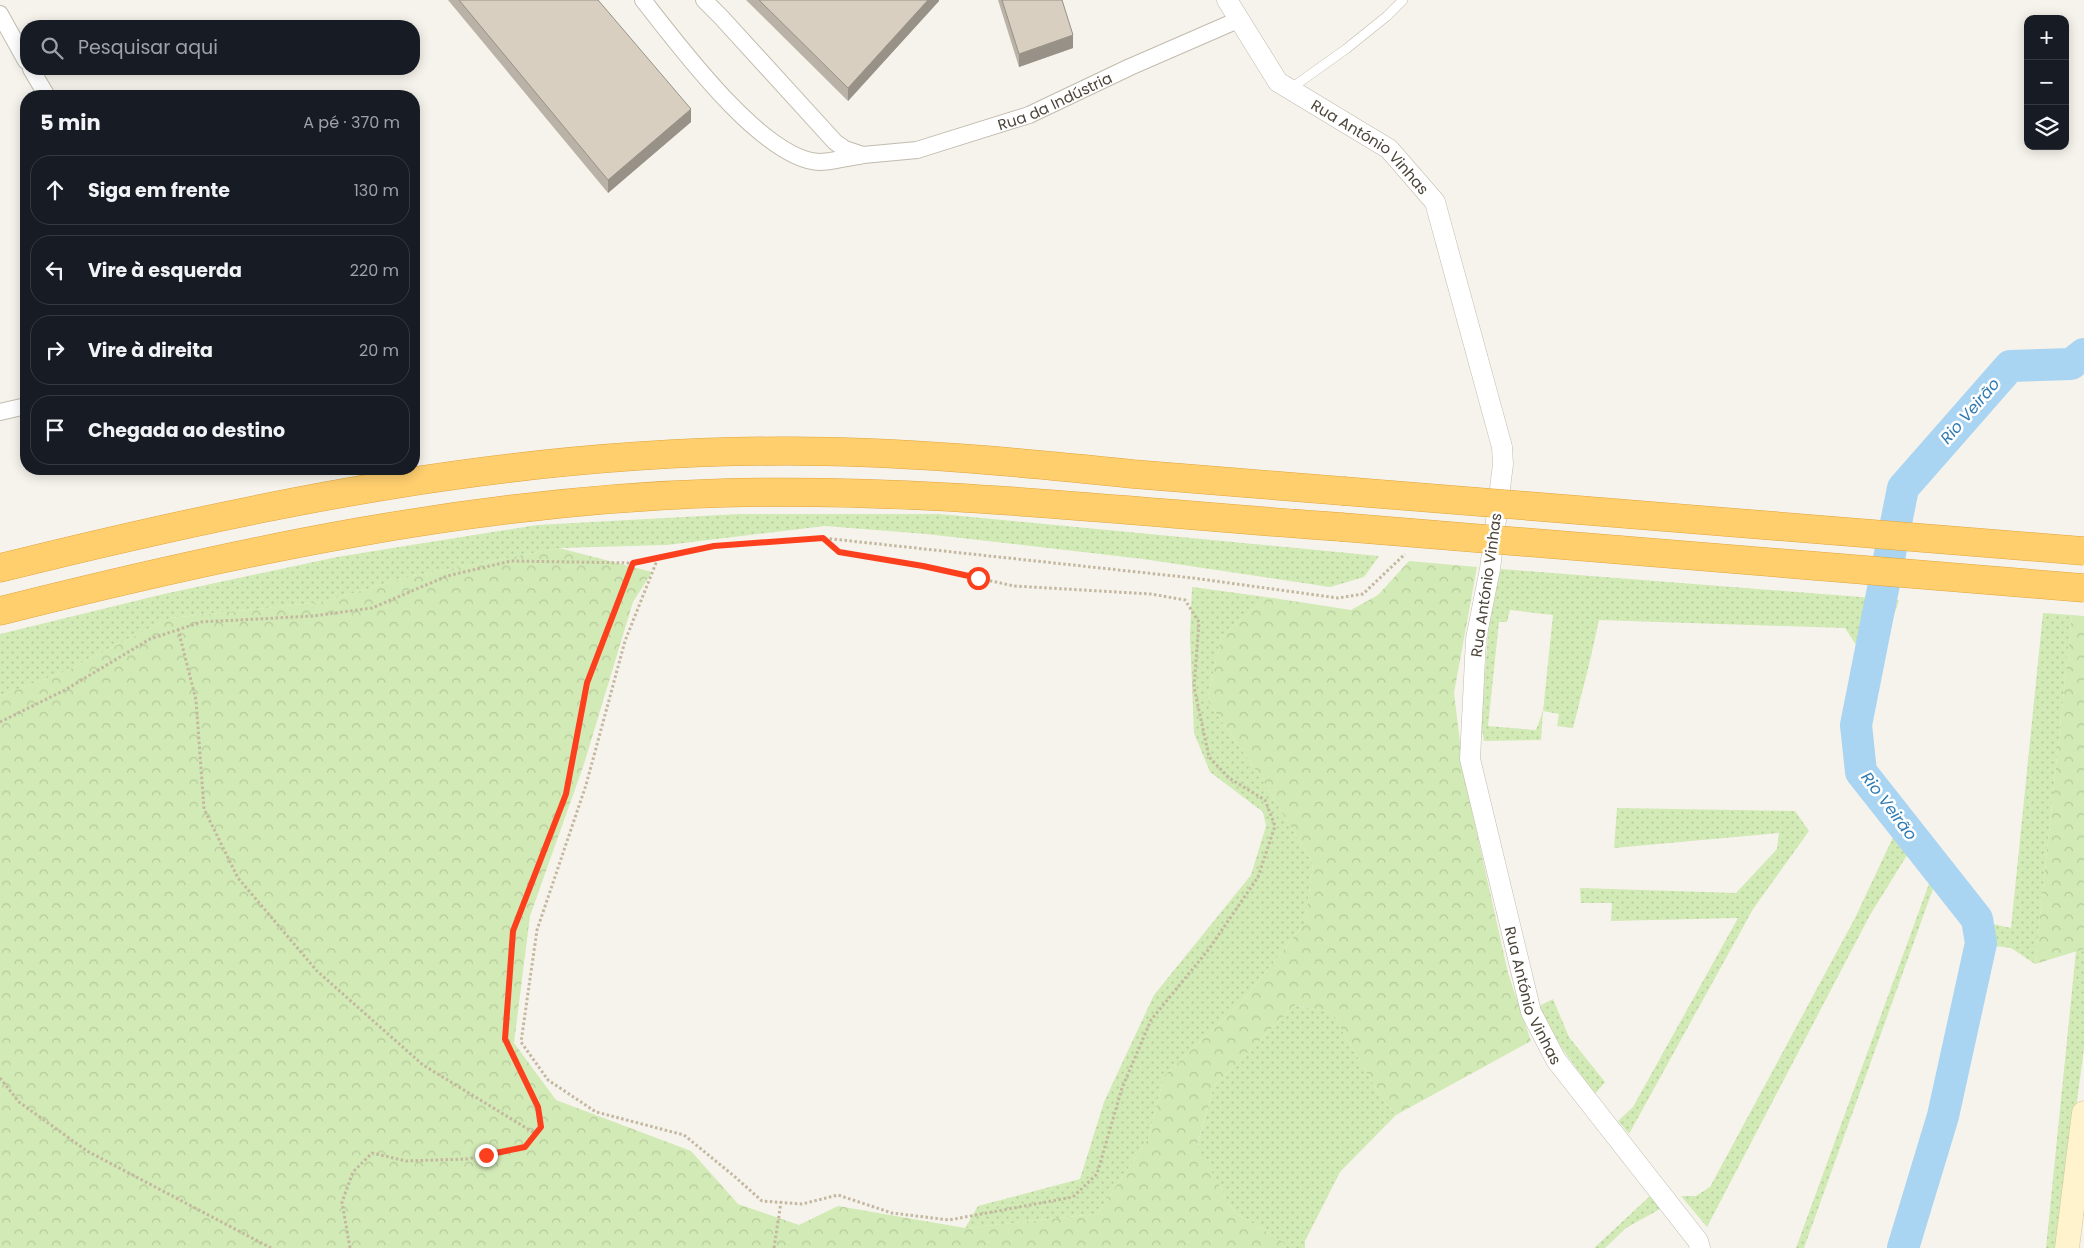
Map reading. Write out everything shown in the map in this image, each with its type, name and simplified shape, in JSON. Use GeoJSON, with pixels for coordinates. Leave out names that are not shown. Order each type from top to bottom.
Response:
{"type":"FeatureCollection","features":[{"type":"Feature","properties":{"kind":"highway"},"geometry":{"type":"LineString","coordinates":[[0,568],[186,524],[357,490],[461,473],[610,458],[775,451],[898,453],[2084,551]]}},
{"type":"Feature","properties":{"kind":"highway"},"geometry":{"type":"LineString","coordinates":[[0,611],[207,561],[356,531],[468,513],[620,498],[724,493],[848,493],[1002,501],[2084,588]]}},
{"type":"Feature","properties":{"kind":"main road"},"geometry":{"type":"LineString","coordinates":[[2067,1248],[2084,1113]]}},
{"type":"Feature","properties":{"kind":"street","name":"Rua da Indústria"},"geometry":{"type":"LineString","coordinates":[[643,0],[694,65],[760,134],[784,150],[819,162],[863,155],[916,150],[1029,115],[1130,67],[1238,20]]}},
{"type":"Feature","properties":{"kind":"street","name":"Rua da Indústria"},"geometry":{"type":"LineString","coordinates":[[704,0],[835,142],[845,149],[863,155]]}},
{"type":"Feature","properties":{"kind":"street","name":"Rua António Vinhas"},"geometry":{"type":"LineString","coordinates":[[1227,0],[1278,82],[1389,150],[1435,202],[1502,447],[1501,481],[1490,569],[1476,640],[1470,759],[1530,1012],[1556,1060],[1698,1241],[1700,1248]]}},
{"type":"Feature","properties":{"kind":"street"},"geometry":{"type":"LineString","coordinates":[[0,14],[20,50]]}},
{"type":"Feature","properties":{"kind":"street"},"geometry":{"type":"LineString","coordinates":[[35,75],[43,90]]}},
{"type":"Feature","properties":{"kind":"street"},"geometry":{"type":"LineString","coordinates":[[0,412],[20,407]]}},
{"type":"Feature","properties":{"kind":"lane"},"geometry":{"type":"LineString","coordinates":[[1290,89],[1346,50],[1403,0]]}},
{"type":"Feature","properties":{"kind":"path"},"geometry":{"type":"LineString","coordinates":[[0,722],[65,690],[150,639],[178,629],[201,622],[313,616],[372,608],[448,576],[511,561],[633,563],[714,546],[823,538],[1193,578],[1338,598],[1363,594],[1388,568],[1409,550]]}},
{"type":"Feature","properties":{"kind":"path"},"geometry":{"type":"LineString","coordinates":[[658,558],[625,641],[586,785],[537,930],[521,1042],[548,1080],[596,1112],[684,1135],[762,1201],[802,1204],[838,1195],[892,1213],[950,1220],[1073,1197],[1097,1174],[1122,1088],[1152,1020],[1209,948],[1258,877],[1275,826],[1265,800],[1229,778],[1209,757],[1194,687],[1199,622],[1185,600],[1151,594],[1014,586],[923,566],[839,552],[823,538]]}},
{"type":"Feature","properties":{"kind":"path"},"geometry":{"type":"LineString","coordinates":[[350,1248],[342,1202],[353,1172],[372,1153],[406,1161],[467,1159],[525,1147],[541,1127],[538,1107],[505,1039],[513,931],[566,794],[587,683],[633,563]]}},
{"type":"Feature","properties":{"kind":"path"},"geometry":{"type":"LineString","coordinates":[[178,629],[196,700],[204,809],[238,878],[317,971],[422,1065],[536,1134]]}},
{"type":"Feature","properties":{"kind":"path"},"geometry":{"type":"LineString","coordinates":[[0,1078],[19,1102],[87,1151],[271,1248]]}},
{"type":"Feature","properties":{"kind":"path"},"geometry":{"type":"LineString","coordinates":[[774,1248],[781,1202]]}},
{"type":"Feature","properties":{"kind":"green space"},"geometry":{"type":"Polygon","coordinates":[[[739,514],[940,514],[1379,556],[1364,577],[1330,587],[1143,559],[926,534],[825,526],[667,545],[559,548],[413,576],[322,602],[170,618],[66,671],[0,696],[0,634],[164,594],[337,557],[537,525],[739,514]]]}},
{"type":"Feature","properties":{"kind":"green space"},"geometry":{"type":"Polygon","coordinates":[[[559,548],[652,572],[633,602],[584,764],[530,916],[514,1043],[556,1100],[691,1151],[738,1204],[799,1225],[838,1206],[965,1228],[1097,1214],[1148,1139],[1164,1076],[1241,1003],[1305,923],[1313,864],[1260,776],[1207,700],[1221,637],[1266,597],[1351,610],[1378,595],[1409,561],[1477,567],[1454,693],[1464,775],[1508,973],[1531,1041],[1396,1115],[1383,1100],[1331,1012],[1295,1005],[1214,1086],[1197,1145],[1234,1212],[1285,1243],[1283,1248],[0,1248],[0,696],[66,671],[170,618],[322,602],[413,576],[559,548]]]}},
{"type":"Feature","properties":{"kind":"green space"},"geometry":{"type":"Polygon","coordinates":[[[1501,569],[1899,600],[1882,651],[1865,718],[1872,770],[1993,924],[2011,928],[2043,613],[2072,615],[2035,964],[2011,948],[1987,945],[1950,1117],[1913,1248],[1895,1248],[1938,1107],[1975,943],[1934,886],[1804,1248],[1796,1248],[1930,881],[1909,852],[1870,915],[1707,1227],[1681,1196],[1696,1196],[1710,1187],[1855,918],[1895,833],[1853,775],[1849,720],[1862,654],[1845,628],[1599,620],[1573,728],[1557,726],[1559,714],[1543,711],[1541,740],[1484,741],[1481,725],[1490,607],[1501,569]],[[1510,610],[1507,622],[1499,622],[1488,726],[1536,730],[1543,711],[1553,615],[1510,610]]]}},
{"type":"Feature","properties":{"kind":"green space"},"geometry":{"type":"Polygon","coordinates":[[[1192,587],[1266,597],[1221,637],[1207,700],[1260,776],[1313,864],[1305,923],[1241,1003],[1164,1076],[1148,1139],[1097,1214],[965,1228],[978,1206],[1080,1179],[1104,1102],[1154,995],[1251,875],[1266,826],[1263,812],[1210,772],[1194,733],[1190,635],[1192,587]]]}},
{"type":"Feature","properties":{"kind":"green space"},"geometry":{"type":"Polygon","coordinates":[[[2072,615],[2084,616],[2084,949],[2035,964],[2072,615]]]}},
{"type":"Feature","properties":{"kind":"green space"},"geometry":{"type":"Polygon","coordinates":[[[1617,808],[1795,811],[1809,831],[1753,909],[1629,1134],[1618,1121],[1633,1107],[1738,918],[1611,921],[1612,903],[1581,903],[1580,888],[1736,893],[1777,849],[1779,833],[1614,848],[1617,808]]]}},
{"type":"Feature","properties":{"kind":"green space"},"geometry":{"type":"Polygon","coordinates":[[[2084,949],[2084,1049],[2057,1248],[2046,1248],[2076,951],[2084,949]]]}},
{"type":"Feature","properties":{"kind":"green space"},"geometry":{"type":"Polygon","coordinates":[[[1553,999],[1569,1037],[1605,1082],[1595,1094],[1561,1047],[1539,1006],[1553,999]]]}},
{"type":"Feature","properties":{"kind":"green space"},"geometry":{"type":"Polygon","coordinates":[[[1295,1005],[1331,1012],[1383,1100],[1396,1115],[1340,1172],[1305,1241],[1305,1248],[1283,1248],[1285,1243],[1234,1212],[1197,1146],[1214,1086],[1295,1005]]]}},
{"type":"Feature","properties":{"kind":"green space"},"geometry":{"type":"Polygon","coordinates":[[[1650,1196],[1660,1209],[1626,1228],[1605,1248],[1594,1248],[1650,1196]]]}},
{"type":"Feature","properties":{"kind":"building"},"geometry":{"type":"Polygon","coordinates":[[[459,0],[598,0],[691,109],[608,180],[459,0]]]}},
{"type":"Feature","properties":{"kind":"building"},"geometry":{"type":"Polygon","coordinates":[[[759,0],[928,0],[848,88],[759,0]]]}},
{"type":"Feature","properties":{"kind":"building"},"geometry":{"type":"Polygon","coordinates":[[[1002,0],[1062,0],[1073,35],[1019,54],[1002,0]]]}},
{"type":"Feature","properties":{"kind":"waterway","name":"Rio Veirão"},"geometry":{"type":"LineString","coordinates":[[1903,1248],[1943,1116],[1981,943],[1977,919],[1861,772],[1856,725],[1903,488],[2010,366],[2071,364],[2084,354]]}},
{"type":"Feature","properties":{"kind":"route"},"geometry":{"type":"LineString","coordinates":[[486,1155],[525,1147],[541,1127],[538,1107],[505,1039],[513,931],[566,794],[587,683],[633,563],[714,546],[823,538],[839,552],[923,566],[978,578]]}}]}
